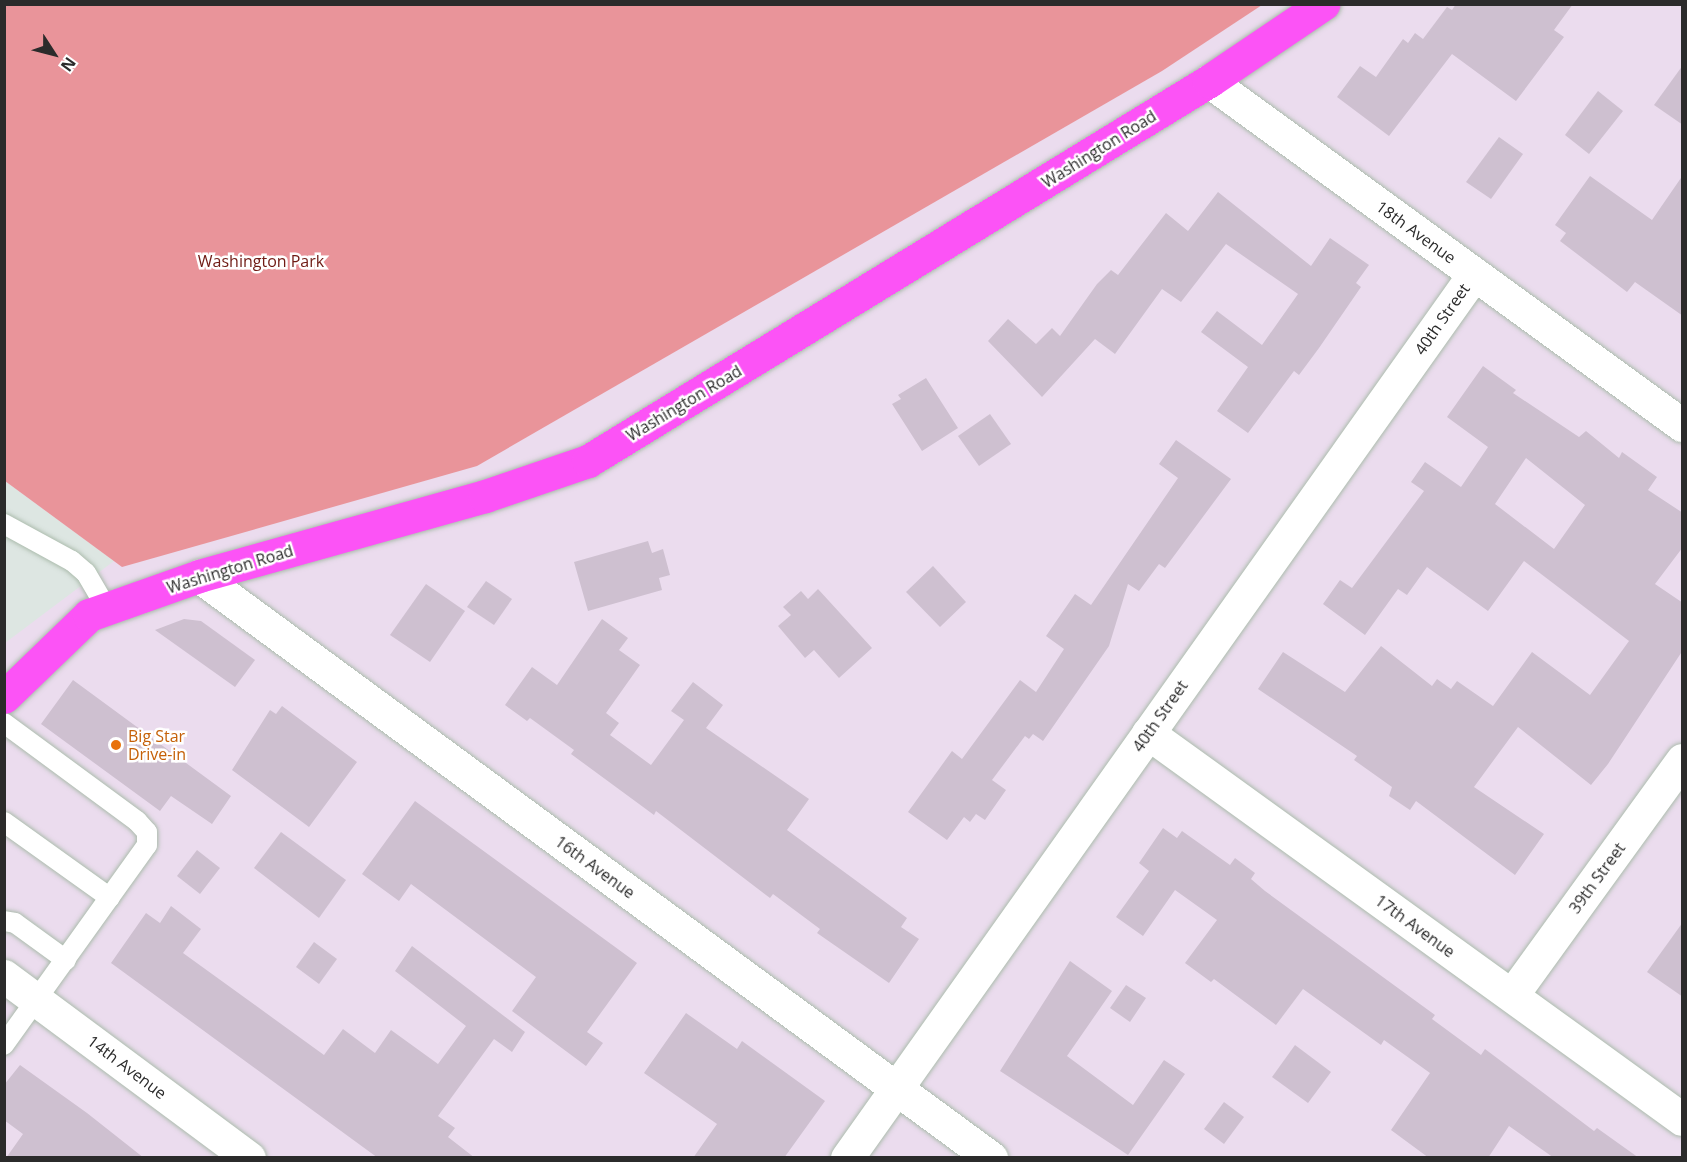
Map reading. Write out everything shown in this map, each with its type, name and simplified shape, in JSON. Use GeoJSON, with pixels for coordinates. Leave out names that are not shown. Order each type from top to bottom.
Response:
{"type":"FeatureCollection","features":[{"type":"Feature","properties":{"kind":"main road","name":"Washington Road"},"geometry":{"type":"LineString","coordinates":[[4,697],[88,615],[199,576],[485,496],[588,461],[1209,81],[1323,4]]}},
{"type":"Feature","properties":{"kind":"street","name":"18th Avenue"},"geometry":{"type":"LineString","coordinates":[[1209,81],[1683,425]]}},
{"type":"Feature","properties":{"kind":"street","name":"40th Street"},"geometry":{"type":"LineString","coordinates":[[847,1158],[1474,274]]}},
{"type":"Feature","properties":{"kind":"street","name":"16th Avenue"},"geometry":{"type":"LineString","coordinates":[[199,576],[991,1158]]}},
{"type":"Feature","properties":{"kind":"street","name":"17th Avenue"},"geometry":{"type":"LineString","coordinates":[[1148,733],[1683,1119]]}},
{"type":"Feature","properties":{"kind":"street","name":"39th Street"},"geometry":{"type":"LineString","coordinates":[[1512,996],[1683,760]]}},
{"type":"Feature","properties":{"kind":"street","name":"14th Avenue"},"geometry":{"type":"LineString","coordinates":[[4,976],[249,1158]]}},
{"type":"Feature","properties":{"kind":"lane"},"geometry":{"type":"LineString","coordinates":[[4,524],[72,561],[86,573],[107,609]]}},
{"type":"Feature","properties":{"kind":"lane"},"geometry":{"type":"LineString","coordinates":[[4,723],[147,832],[147,845],[4,1045]]}},
{"type":"Feature","properties":{"kind":"lane"},"geometry":{"type":"LineString","coordinates":[[4,822],[110,898]]}},
{"type":"Feature","properties":{"kind":"lane"},"geometry":{"type":"LineString","coordinates":[[4,921],[15,924],[66,960]]}},
{"type":"Feature","properties":{"kind":"shaded area"},"geometry":{"type":"Polygon","coordinates":[[[5,481],[114,561],[5,643],[5,481]]]}},
{"type":"Feature","properties":{"kind":"green space","name":"Washington Park"},"geometry":{"type":"Polygon","coordinates":[[[5,4],[1262,5],[1162,71],[477,466],[122,567],[5,481],[5,4]]]}},
{"type":"Feature","properties":{"kind":"building"},"geometry":{"type":"Polygon","coordinates":[[[1456,4],[1573,4],[1554,30],[1564,37],[1516,101],[1452,54],[1389,136],[1337,97],[1360,66],[1376,77],[1403,39],[1408,43],[1415,33],[1423,39],[1447,7],[1452,10],[1456,4]]]}},
{"type":"Feature","properties":{"kind":"building"},"geometry":{"type":"Polygon","coordinates":[[[1683,65],[1683,125],[1654,105],[1683,65]]]}},
{"type":"Feature","properties":{"kind":"building"},"geometry":{"type":"Polygon","coordinates":[[[1598,91],[1623,111],[1589,154],[1565,135],[1598,91]]]}},
{"type":"Feature","properties":{"kind":"building"},"geometry":{"type":"Polygon","coordinates":[[[1499,137],[1523,154],[1491,199],[1466,182],[1499,137]]]}},
{"type":"Feature","properties":{"kind":"building"},"geometry":{"type":"Polygon","coordinates":[[[1683,175],[1683,316],[1635,282],[1627,292],[1560,241],[1566,233],[1555,225],[1590,176],[1652,220],[1683,175]]]}},
{"type":"Feature","properties":{"kind":"building"},"geometry":{"type":"Polygon","coordinates":[[[1218,192],[1311,266],[1330,238],[1369,265],[1356,283],[1361,287],[1319,348],[1299,375],[1294,371],[1248,433],[1217,411],[1248,367],[1201,332],[1217,311],[1262,345],[1298,294],[1226,244],[1181,302],[1162,289],[1115,354],[1095,339],[1042,397],[988,341],[1008,319],[1036,344],[1052,328],[1060,336],[1097,284],[1111,270],[1118,275],[1166,213],[1188,231],[1218,192]]]}},
{"type":"Feature","properties":{"kind":"building"},"geometry":{"type":"Polygon","coordinates":[[[1483,366],[1516,390],[1513,393],[1579,437],[1586,431],[1619,458],[1622,452],[1657,477],[1648,490],[1683,513],[1683,547],[1655,584],[1683,603],[1683,650],[1608,764],[1591,785],[1518,727],[1474,787],[1544,834],[1515,875],[1416,801],[1410,810],[1389,796],[1392,787],[1354,760],[1357,756],[1258,689],[1283,652],[1345,692],[1381,646],[1432,686],[1437,679],[1451,689],[1457,681],[1493,706],[1532,652],[1590,695],[1629,641],[1524,561],[1488,611],[1427,567],[1407,595],[1398,589],[1365,635],[1323,604],[1340,580],[1352,588],[1424,491],[1411,482],[1425,462],[1461,487],[1488,447],[1447,417],[1483,366]],[[1526,458],[1495,504],[1554,549],[1585,505],[1526,458]]]}},
{"type":"Feature","properties":{"kind":"building"},"geometry":{"type":"Polygon","coordinates":[[[926,378],[958,428],[922,451],[892,404],[901,399],[898,395],[926,378]]]}},
{"type":"Feature","properties":{"kind":"building"},"geometry":{"type":"Polygon","coordinates":[[[990,414],[1011,444],[979,466],[958,436],[990,414]]]}},
{"type":"Feature","properties":{"kind":"building"},"geometry":{"type":"Polygon","coordinates":[[[1176,440],[1231,479],[1165,568],[1159,564],[1139,591],[1128,584],[1109,646],[1043,741],[1033,734],[1029,739],[1025,736],[992,780],[1006,790],[985,820],[976,814],[970,822],[964,817],[947,840],[908,812],[952,751],[962,759],[1020,680],[1036,692],[1064,649],[1046,636],[1075,594],[1091,605],[1178,478],[1159,464],[1176,440]]]}},
{"type":"Feature","properties":{"kind":"building"},"geometry":{"type":"Polygon","coordinates":[[[648,541],[652,553],[663,549],[670,575],[659,578],[662,590],[588,611],[574,562],[648,541]]]}},
{"type":"Feature","properties":{"kind":"building"},"geometry":{"type":"Polygon","coordinates":[[[933,566],[966,602],[940,627],[906,592],[933,566]]]}},
{"type":"Feature","properties":{"kind":"building"},"geometry":{"type":"Polygon","coordinates":[[[486,581],[512,599],[494,625],[467,607],[486,581]]]}},
{"type":"Feature","properties":{"kind":"building"},"geometry":{"type":"Polygon","coordinates":[[[426,584],[465,611],[430,662],[390,635],[426,584]]]}},
{"type":"Feature","properties":{"kind":"building"},"geometry":{"type":"Polygon","coordinates":[[[818,589],[872,648],[839,678],[814,650],[805,658],[778,626],[791,615],[783,607],[801,591],[808,599],[818,589]]]}},
{"type":"Feature","properties":{"kind":"building"},"geometry":{"type":"Polygon","coordinates":[[[184,619],[201,621],[255,660],[235,687],[155,630],[184,619]]]}},
{"type":"Feature","properties":{"kind":"building"},"geometry":{"type":"Polygon","coordinates":[[[602,619],[628,638],[619,650],[640,665],[606,713],[619,723],[610,735],[651,765],[684,720],[671,711],[693,682],[723,705],[706,728],[809,799],[787,830],[907,918],[901,927],[919,939],[889,983],[817,933],[820,929],[773,894],[770,898],[656,811],[654,815],[571,754],[574,750],[530,718],[527,721],[505,705],[532,667],[557,685],[602,619]]]}},
{"type":"Feature","properties":{"kind":"building","name":"Big Star Drive-in"},"geometry":{"type":"Polygon","coordinates":[[[73,680],[231,796],[212,824],[171,796],[160,811],[41,724],[73,680]]]}},
{"type":"Feature","properties":{"kind":"building"},"geometry":{"type":"Polygon","coordinates":[[[282,706],[357,762],[309,827],[232,770],[270,710],[276,714],[282,706]]]}},
{"type":"Feature","properties":{"kind":"building"},"geometry":{"type":"Polygon","coordinates":[[[415,801],[637,963],[587,1032],[603,1043],[586,1066],[512,1011],[536,977],[411,884],[399,901],[362,874],[415,801]]]}},
{"type":"Feature","properties":{"kind":"building"},"geometry":{"type":"Polygon","coordinates":[[[1163,828],[1177,838],[1182,831],[1230,865],[1235,858],[1255,873],[1251,879],[1265,891],[1435,1015],[1432,1019],[1481,1055],[1485,1049],[1594,1131],[1597,1128],[1639,1158],[1554,1158],[1509,1126],[1488,1158],[1429,1158],[1391,1130],[1430,1073],[1384,1040],[1381,1045],[1303,989],[1276,1025],[1214,979],[1211,982],[1185,963],[1217,920],[1175,890],[1143,936],[1116,917],[1149,871],[1139,863],[1163,828]]]}},
{"type":"Feature","properties":{"kind":"building"},"geometry":{"type":"Polygon","coordinates":[[[281,832],[346,880],[319,918],[254,868],[281,832]]]}},
{"type":"Feature","properties":{"kind":"building"},"geometry":{"type":"Polygon","coordinates":[[[197,850],[220,868],[200,894],[177,876],[197,850]]]}},
{"type":"Feature","properties":{"kind":"building"},"geometry":{"type":"Polygon","coordinates":[[[171,906],[201,929],[183,953],[324,1055],[343,1029],[375,1053],[391,1030],[438,1064],[466,1026],[395,971],[412,946],[525,1032],[512,1052],[494,1039],[438,1116],[455,1128],[448,1137],[475,1158],[378,1158],[111,963],[146,913],[160,923],[171,906]]]}},
{"type":"Feature","properties":{"kind":"building"},"geometry":{"type":"Polygon","coordinates":[[[1683,922],[1683,997],[1647,972],[1683,922]]]}},
{"type":"Feature","properties":{"kind":"building"},"geometry":{"type":"Polygon","coordinates":[[[314,942],[337,959],[319,984],[296,967],[314,942]]]}},
{"type":"Feature","properties":{"kind":"building"},"geometry":{"type":"Polygon","coordinates":[[[1070,961],[1112,991],[1067,1056],[1133,1105],[1164,1060],[1185,1074],[1128,1155],[1000,1071],[1070,961]]]}},
{"type":"Feature","properties":{"kind":"building"},"geometry":{"type":"Polygon","coordinates":[[[1126,985],[1146,998],[1130,1022],[1110,1008],[1126,985]]]}},
{"type":"Feature","properties":{"kind":"building"},"geometry":{"type":"Polygon","coordinates":[[[686,1013],[737,1049],[742,1041],[825,1101],[784,1158],[693,1158],[717,1124],[644,1073],[686,1013]]]}},
{"type":"Feature","properties":{"kind":"building"},"geometry":{"type":"Polygon","coordinates":[[[1295,1045],[1331,1072],[1308,1103],[1272,1077],[1295,1045]]]}},
{"type":"Feature","properties":{"kind":"building"},"geometry":{"type":"Polygon","coordinates":[[[20,1065],[87,1113],[144,1158],[6,1158],[23,1134],[4,1120],[4,1085],[20,1065]]]}},
{"type":"Feature","properties":{"kind":"building"},"geometry":{"type":"Polygon","coordinates":[[[1224,1102],[1244,1117],[1224,1144],[1204,1129],[1224,1102]]]}},
{"type":"Feature","properties":{"kind":"place","name":"Big Star Drive-in"},"geometry":{"type":"Point","coordinates":[116,745]}}]}
